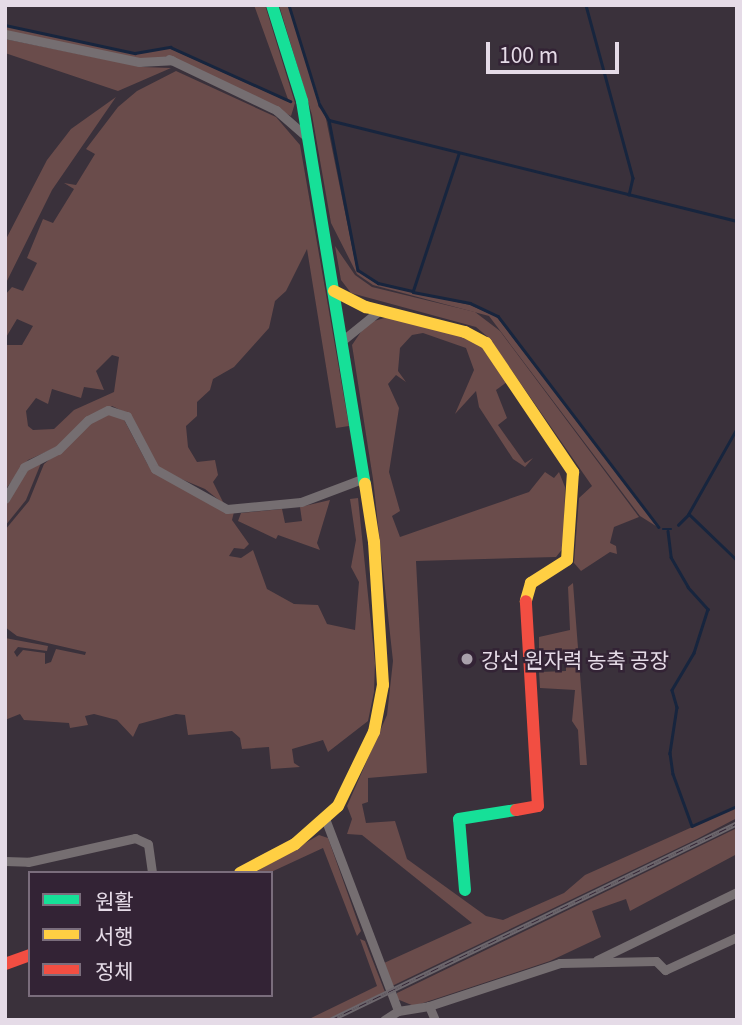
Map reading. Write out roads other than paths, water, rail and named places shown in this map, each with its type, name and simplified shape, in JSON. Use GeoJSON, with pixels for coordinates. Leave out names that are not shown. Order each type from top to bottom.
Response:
{"type":"FeatureCollection","features":[{"type":"Feature","properties":{"kind":"main road"},"geometry":{"type":"LineString","coordinates":[[244,871],[275,857],[326,821],[366,749],[382,701],[378,578],[365,478],[309,139],[272,5]]}},
{"type":"Feature","properties":{"kind":"main road"},"geometry":{"type":"LineString","coordinates":[[334,291],[380,310],[465,332],[486,342],[573,472],[567,560],[531,583],[526,597],[538,806],[459,819],[465,890]]}},
{"type":"Feature","properties":{"kind":"main road"},"geometry":{"type":"LineString","coordinates":[[5,964],[28,956]]}},
{"type":"Feature","properties":{"kind":"street"},"geometry":{"type":"LineString","coordinates":[[5,34],[139,62],[170,59],[276,110],[309,139]]}},
{"type":"Feature","properties":{"kind":"street"},"geometry":{"type":"LineString","coordinates":[[343,340],[380,310]]}},
{"type":"Feature","properties":{"kind":"street"},"geometry":{"type":"LineString","coordinates":[[5,499],[24,467],[58,450],[88,420],[108,410],[127,416],[155,469],[227,509],[301,502],[365,478]]}},
{"type":"Feature","properties":{"kind":"street"},"geometry":{"type":"LineString","coordinates":[[326,821],[398,1011]]}},
{"type":"Feature","properties":{"kind":"street"},"geometry":{"type":"LineString","coordinates":[[5,861],[28,862],[135,838],[148,844],[152,871]]}},
{"type":"Feature","properties":{"kind":"street"},"geometry":{"type":"LineString","coordinates":[[593,962],[737,892]]}},
{"type":"Feature","properties":{"kind":"street"},"geometry":{"type":"LineString","coordinates":[[384,1020],[398,1011],[429,1006],[547,965],[656,961],[665,970],[737,937]]}},
{"type":"Feature","properties":{"kind":"street"},"geometry":{"type":"LineString","coordinates":[[429,1006],[435,1020]]}},
{"type":"Feature","properties":{"kind":"waterway"},"geometry":{"type":"LineString","coordinates":[[289,5],[320,105],[329,120],[737,221]]}},
{"type":"Feature","properties":{"kind":"waterway"},"geometry":{"type":"LineString","coordinates":[[586,5],[633,178],[629,195]]}},
{"type":"Feature","properties":{"kind":"waterway"},"geometry":{"type":"LineString","coordinates":[[5,25],[135,53],[170,47],[290,101]]}},
{"type":"Feature","properties":{"kind":"waterway"},"geometry":{"type":"LineString","coordinates":[[329,120],[358,270],[378,283],[412,291]]}},
{"type":"Feature","properties":{"kind":"waterway"},"geometry":{"type":"LineString","coordinates":[[459,154],[413,292],[470,303],[498,316],[659,527]]}},
{"type":"Feature","properties":{"kind":"waterway"},"geometry":{"type":"LineString","coordinates":[[737,429],[689,514],[737,560]]}},
{"type":"Feature","properties":{"kind":"waterway"},"geometry":{"type":"LineString","coordinates":[[678,525],[688,515]]}},
{"type":"Feature","properties":{"kind":"waterway"},"geometry":{"type":"LineString","coordinates":[[663,529],[671,529]]}},
{"type":"Feature","properties":{"kind":"waterway"},"geometry":{"type":"LineString","coordinates":[[668,531],[671,557],[688,587],[708,609],[694,653],[672,690],[677,707],[670,753],[673,774],[692,826],[737,806]]}},
{"type":"Feature","properties":{"kind":"railway"},"geometry":{"type":"LineString","coordinates":[[330,1020],[737,823]]}},
{"type":"Feature","properties":{"kind":"place","name":"강선 원자력 농축 공장"},"geometry":{"type":"Point","coordinates":[467,659]}}]}
